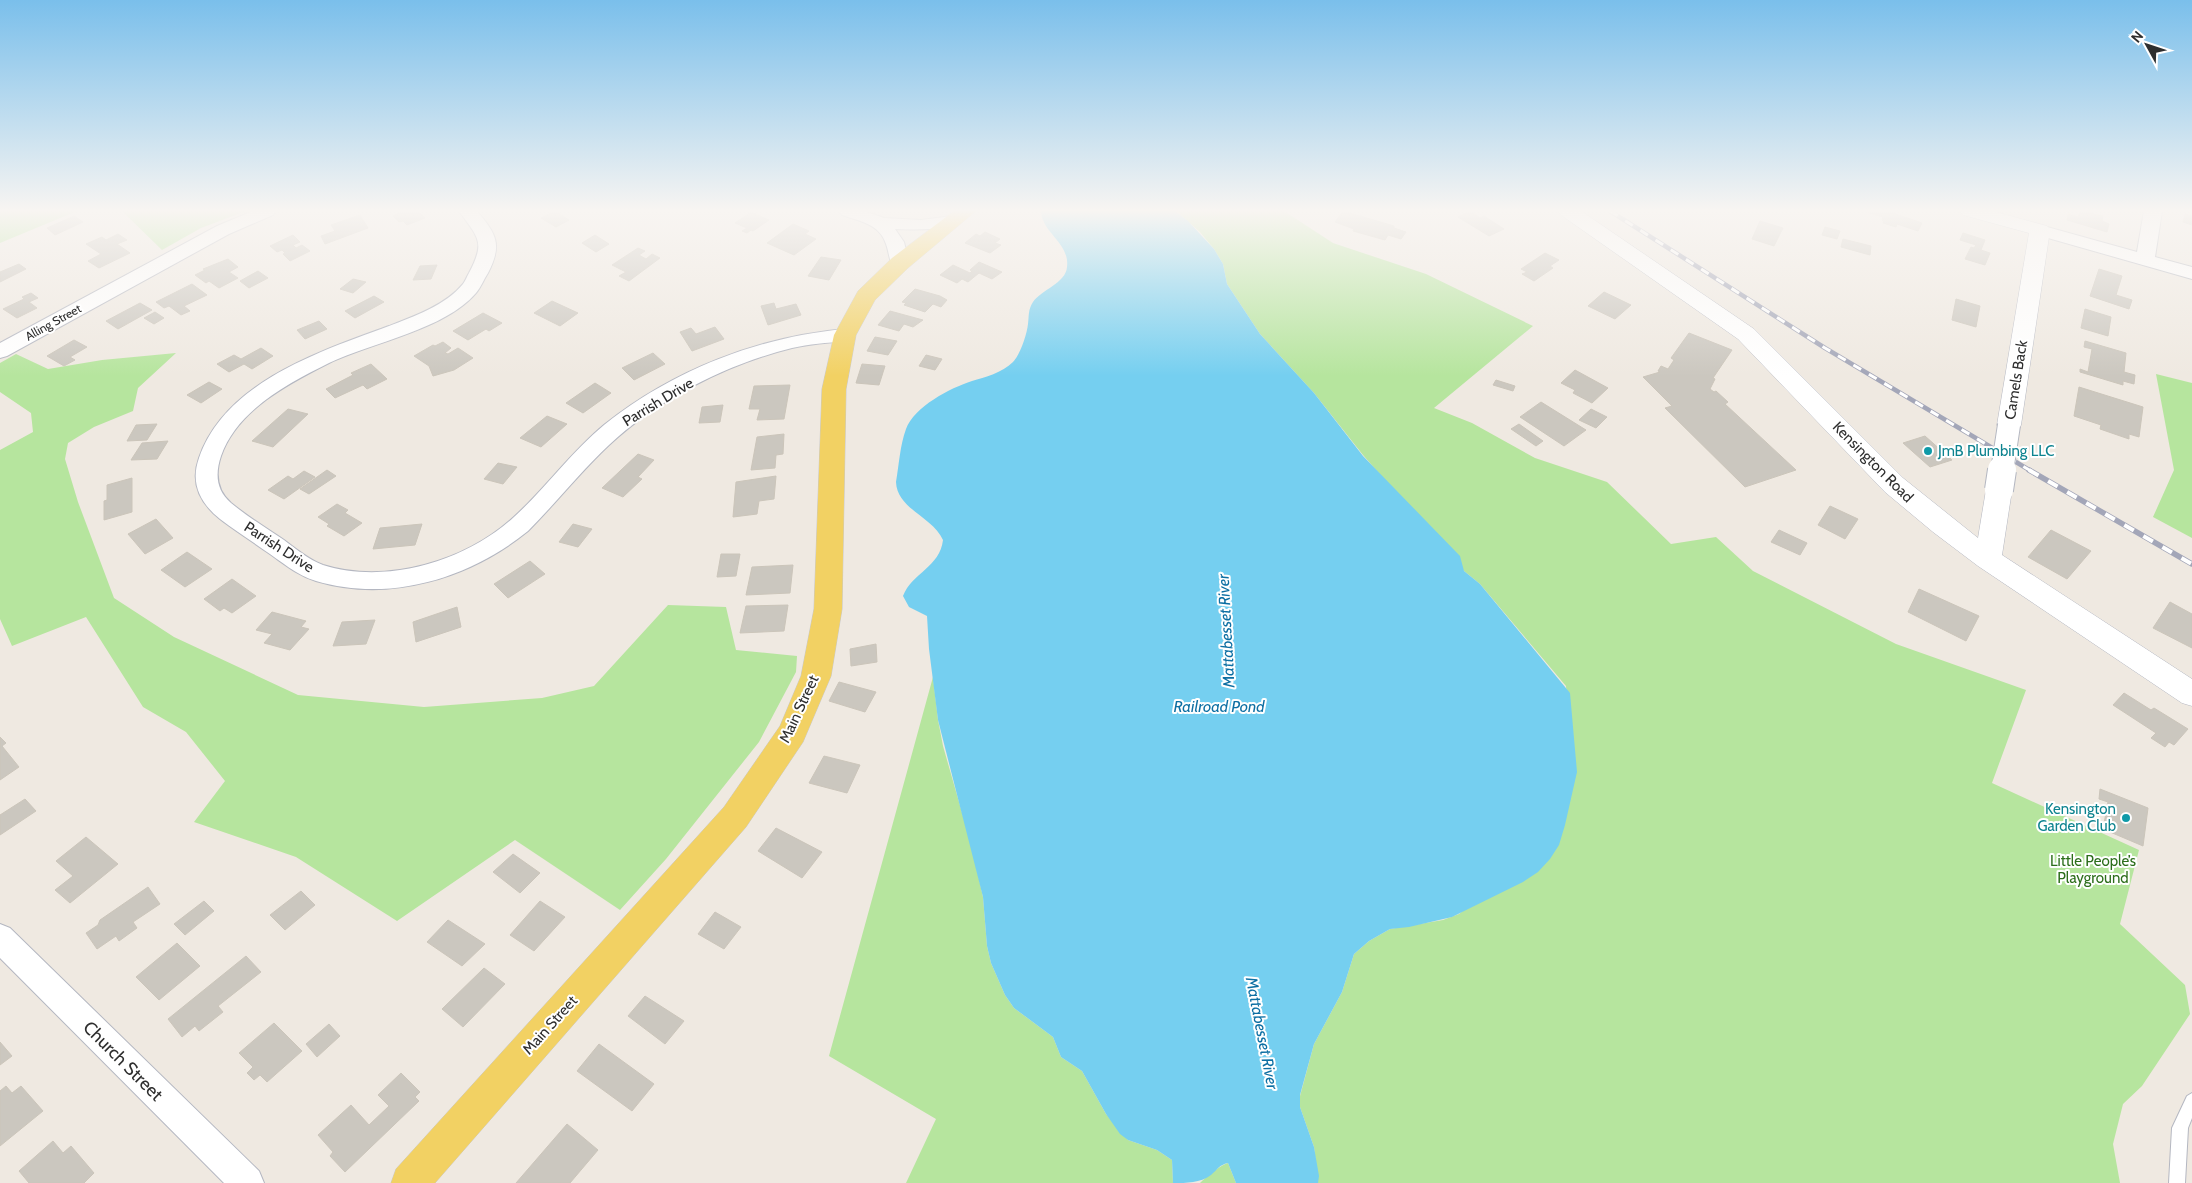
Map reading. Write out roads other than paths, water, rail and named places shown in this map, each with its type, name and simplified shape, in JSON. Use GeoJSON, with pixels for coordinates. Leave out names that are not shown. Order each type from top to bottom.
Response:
{"type":"FeatureCollection","features":[{"type":"Feature","properties":{"kind":"main road","name":"Main Street"},"geometry":{"type":"LineString","coordinates":[[410,1183],[735,817],[792,733],[816,676],[828,609],[834,389],[846,335],[866,296],[897,266]]}},
{"type":"Feature","properties":{"kind":"street","name":"Alling Street"},"geometry":{"type":"LineString","coordinates":[[0,351],[156,266]]}},
{"type":"Feature","properties":{"kind":"street","name":"Parrish Drive"},"geometry":{"type":"LineString","coordinates":[[483,266],[469,289],[443,308],[409,325],[330,355],[285,379],[252,402],[231,421],[213,447],[207,470],[208,491],[220,507],[313,571],[348,579],[384,581],[428,574],[464,561],[500,541],[532,514],[586,453],[614,429],[676,389],[716,368],[753,353],[788,342],[846,335]]}},
{"type":"Feature","properties":{"kind":"street","name":"Kensington Road"},"geometry":{"type":"LineString","coordinates":[[1648,266],[1746,334],[1906,495],[1988,559],[2192,694]]}},
{"type":"Feature","properties":{"kind":"street","name":"Camels Back"},"geometry":{"type":"LineString","coordinates":[[1988,559],[2034,266]]}},
{"type":"Feature","properties":{"kind":"street"},"geometry":{"type":"LineString","coordinates":[[2167,266],[2192,273]]}},
{"type":"Feature","properties":{"kind":"street","name":"Church Street"},"geometry":{"type":"LineString","coordinates":[[3,947],[247,1183]]}},
{"type":"Feature","properties":{"kind":"lane"},"geometry":{"type":"LineString","coordinates":[[2177,1183],[2180,1128],[2192,1101]]}},
{"type":"Feature","properties":{"kind":"water","name":"Railroad Pond"},"geometry":{"type":"Polygon","coordinates":[[[1223,266],[1227,284],[1260,334],[1314,393],[1363,456],[1460,556],[1464,571],[1480,584],[1570,693],[1577,772],[1559,845],[1550,859],[1538,872],[1523,882],[1452,917],[1409,927],[1390,929],[1369,941],[1354,954],[1342,992],[1314,1044],[1300,1095],[1300,1107],[1314,1147],[1319,1176],[1318,1183],[1236,1183],[1228,1163],[1202,1180],[1188,1183],[1173,1183],[1172,1160],[1157,1150],[1128,1140],[1120,1134],[1106,1114],[1082,1071],[1061,1057],[1053,1037],[1014,1008],[1005,995],[991,963],[987,946],[983,897],[938,720],[927,616],[909,607],[903,596],[913,581],[937,557],[943,540],[932,525],[902,499],[896,482],[902,442],[910,421],[925,406],[944,393],[963,384],[999,372],[1009,366],[1018,355],[1025,339],[1029,310],[1033,302],[1062,278],[1066,273],[1067,267],[1223,266]]]}},
{"type":"Feature","properties":{"kind":"railway"},"geometry":{"type":"LineString","coordinates":[[1697,266],[1825,348],[2031,471]]}},
{"type":"Feature","properties":{"kind":"railway"},"geometry":{"type":"LineString","coordinates":[[2029,470],[2192,564]]}},
{"type":"Feature","properties":{"kind":"place","name":"JmB Plumbing LLC"},"geometry":{"type":"Point","coordinates":[1928,451]}},
{"type":"Feature","properties":{"kind":"place","name":"Kensington Garden Club"},"geometry":{"type":"Point","coordinates":[2126,818]}},
{"type":"Feature","properties":{"kind":"water label","name":"Mattabesset River"},"geometry":{"type":"Point","coordinates":[1226,631]}},
{"type":"Feature","properties":{"kind":"water label","name":"Mattabesset River"},"geometry":{"type":"Point","coordinates":[1262,1033]}},
{"type":"Feature","properties":{"kind":"park label","name":"Little People’s Playground"},"geometry":{"type":"Point","coordinates":[2093,870]}}]}
